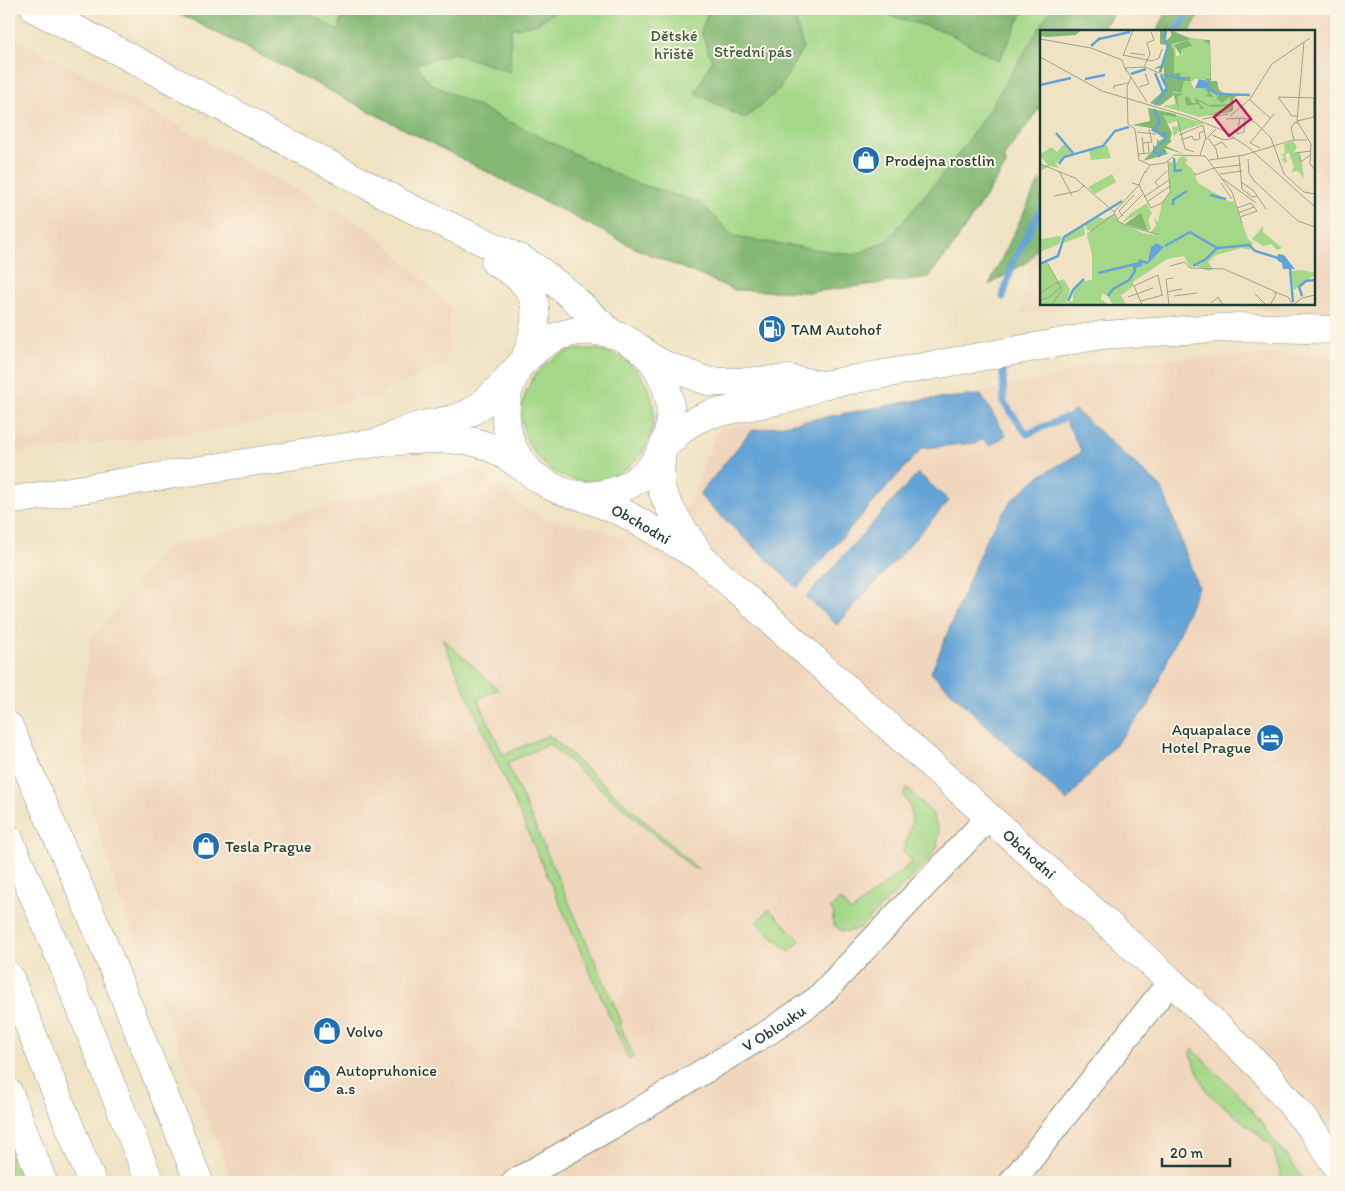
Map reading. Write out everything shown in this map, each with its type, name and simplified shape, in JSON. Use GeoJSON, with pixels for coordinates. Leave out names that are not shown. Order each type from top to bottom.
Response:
{"type":"FeatureCollection","features":[{"type":"Feature","properties":{"kind":"main road"},"geometry":{"type":"LineString","coordinates":[[35,9],[116,50],[410,208],[505,251],[536,268],[562,288],[611,333],[635,345],[648,356],[665,365],[710,382],[789,379],[822,385]]}},
{"type":"Feature","properties":{"kind":"main road"},"geometry":{"type":"LineString","coordinates":[[410,208],[516,276],[525,284],[534,304],[535,316],[532,342],[508,390],[506,428],[515,452],[530,472]]}},
{"type":"Feature","properties":{"kind":"main road"},"geometry":{"type":"LineString","coordinates":[[9,501],[376,443],[444,440],[463,440],[479,443],[501,452],[550,487],[573,495],[600,495],[622,489],[642,477],[651,468],[664,448],[684,427],[696,420],[710,414],[791,398],[822,385],[1102,335],[1238,327],[1336,330]]}},
{"type":"Feature","properties":{"kind":"main road"},"geometry":{"type":"LineString","coordinates":[[376,443],[423,425],[444,422],[470,412],[499,389],[539,346],[562,334],[586,330],[611,333]]}},
{"type":"Feature","properties":{"kind":"main road"},"geometry":{"type":"LineString","coordinates":[[648,356],[662,375],[669,395],[671,420],[664,448]]}},
{"type":"Feature","properties":{"kind":"main road","name":"Obchodní"},"geometry":{"type":"LineString","coordinates":[[664,448],[660,474],[667,502],[704,560]]}},
{"type":"Feature","properties":{"kind":"main road","name":"Obchodní"},"geometry":{"type":"LineString","coordinates":[[573,495],[624,513],[704,560],[1171,981],[1265,1072],[1313,1131],[1336,1165]]}},
{"type":"Feature","properties":{"kind":"main road"},"geometry":{"type":"LineString","coordinates":[[9,726],[99,933],[199,1182]]}},
{"type":"Feature","properties":{"kind":"main road"},"geometry":{"type":"LineString","coordinates":[[9,839],[150,1182]]}},
{"type":"Feature","properties":{"kind":"main road"},"geometry":{"type":"LineString","coordinates":[[9,976],[92,1182]]}},
{"type":"Feature","properties":{"kind":"main road"},"geometry":{"type":"LineString","coordinates":[[9,1093],[44,1182]]}},
{"type":"Feature","properties":{"kind":"street","name":"V Oblouku"},"geometry":{"type":"LineString","coordinates":[[514,1182],[623,1120],[772,1030],[817,1000],[989,817]]}},
{"type":"Feature","properties":{"kind":"street"},"geometry":{"type":"LineString","coordinates":[[1012,1182],[1171,981]]}},
{"type":"Feature","properties":{"kind":"shaded area"},"geometry":{"type":"Polygon","coordinates":[[[1202,9],[1336,9],[1336,316],[1205,305],[1315,305],[1315,30],[1191,30],[1202,9]]]}},
{"type":"Feature","properties":{"kind":"shaded area"},"geometry":{"type":"Polygon","coordinates":[[[9,34],[372,231],[450,306],[446,364],[377,396],[222,430],[25,451],[9,455],[9,34]]]}},
{"type":"Feature","properties":{"kind":"shaded area"},"geometry":{"type":"Polygon","coordinates":[[[1040,243],[1040,305],[1093,305],[1021,315],[1030,260],[1040,243]]]}},
{"type":"Feature","properties":{"kind":"shaded area"},"geometry":{"type":"Polygon","coordinates":[[[1311,353],[1336,355],[1336,1182],[233,1182],[125,912],[88,798],[79,715],[91,639],[166,546],[479,469],[525,507],[551,520],[590,527],[622,538],[690,503],[718,428],[979,392],[1058,376],[1094,362],[1311,353]]]}},
{"type":"Feature","properties":{"kind":"green space","name":"Dětské hřiště"},"geometry":{"type":"Polygon","coordinates":[[[171,9],[717,9],[708,12],[713,60],[704,77],[800,9],[868,9],[947,32],[999,60],[1024,9],[1118,9],[1101,30],[1040,30],[1040,107],[1004,156],[1006,165],[951,249],[928,277],[812,292],[735,290],[637,249],[171,9]]]}},
{"type":"Feature","properties":{"kind":"green space"},"geometry":{"type":"Polygon","coordinates":[[[171,9],[301,9],[339,31],[343,9],[559,9],[538,23],[511,29],[510,72],[453,53],[416,64],[430,83],[630,181],[701,203],[734,237],[855,255],[888,240],[955,159],[985,116],[1051,9],[1118,9],[1101,30],[1040,30],[1040,107],[1004,156],[1006,165],[951,249],[928,277],[812,292],[735,290],[637,249],[171,9]]]}},
{"type":"Feature","properties":{"kind":"green space","name":"Střední pás"},"geometry":{"type":"Polygon","coordinates":[[[717,9],[800,9],[794,15],[803,48],[778,91],[745,119],[695,93],[712,61],[701,32],[708,12],[717,9]]]}},
{"type":"Feature","properties":{"kind":"green space"},"geometry":{"type":"Polygon","coordinates":[[[868,9],[1024,9],[999,61],[947,32],[868,9]]]}},
{"type":"Feature","properties":{"kind":"green space"},"geometry":{"type":"Polygon","coordinates":[[[1168,9],[1202,9],[1191,30],[1158,30],[1168,9]]]}},
{"type":"Feature","properties":{"kind":"green space"},"geometry":{"type":"Polygon","coordinates":[[[1040,180],[1040,243],[1030,260],[989,285],[1040,180]]]}},
{"type":"Feature","properties":{"kind":"green space"},"geometry":{"type":"Polygon","coordinates":[[[588,349],[613,354],[624,360],[634,369],[643,379],[649,390],[654,415],[649,440],[643,451],[634,461],[624,470],[613,476],[588,481],[563,476],[552,470],[542,461],[533,451],[527,440],[522,415],[527,390],[533,379],[542,369],[552,360],[563,354],[588,349]]]}},
{"type":"Feature","properties":{"kind":"green space"},"geometry":{"type":"Polygon","coordinates":[[[442,638],[498,689],[478,699],[503,755],[549,735],[699,870],[693,868],[549,744],[507,763],[621,1020],[621,1027],[634,1057],[629,1060],[442,638]]]}},
{"type":"Feature","properties":{"kind":"green space"},"geometry":{"type":"Polygon","coordinates":[[[907,788],[932,813],[939,831],[937,847],[926,863],[860,928],[851,931],[841,930],[832,921],[834,914],[830,909],[840,900],[851,912],[912,862],[903,851],[912,823],[911,811],[903,795],[907,788]]]}},
{"type":"Feature","properties":{"kind":"green space"},"geometry":{"type":"Polygon","coordinates":[[[769,909],[800,940],[790,952],[757,923],[769,909]]]}},
{"type":"Feature","properties":{"kind":"green space"},"geometry":{"type":"Polygon","coordinates":[[[1193,1049],[1243,1099],[1306,1182],[1283,1182],[1272,1146],[1207,1092],[1190,1054],[1193,1049]]]}},
{"type":"Feature","properties":{"kind":"green space"},"geometry":{"type":"Polygon","coordinates":[[[9,1149],[22,1182],[9,1182],[9,1149]]]}},
{"type":"Feature","properties":{"kind":"water"},"geometry":{"type":"Polygon","coordinates":[[[981,395],[1006,435],[990,446],[983,439],[976,443],[922,448],[797,588],[699,495],[751,431],[918,400],[981,395]]]}},
{"type":"Feature","properties":{"kind":"water"},"geometry":{"type":"Polygon","coordinates":[[[1075,410],[1162,488],[1198,587],[1149,705],[1067,801],[931,673],[987,537],[1012,500],[1038,477],[1082,452],[1064,418],[1075,410]]]}},
{"type":"Feature","properties":{"kind":"water"},"geometry":{"type":"Polygon","coordinates":[[[918,473],[949,501],[837,625],[806,597],[918,473]]]}},
{"type":"Feature","properties":{"kind":"waterway"},"geometry":{"type":"LineString","coordinates":[[1178,30],[1190,9]]}},
{"type":"Feature","properties":{"kind":"waterway"},"geometry":{"type":"LineString","coordinates":[[1003,297],[1013,262],[1040,210]]}},
{"type":"Feature","properties":{"kind":"waterway"},"geometry":{"type":"LineString","coordinates":[[1003,372],[1004,403],[1027,434],[1064,418]]}},
{"type":"Feature","properties":{"kind":"place","name":"Prodejna rostlin"},"geometry":{"type":"Point","coordinates":[866,160]}},
{"type":"Feature","properties":{"kind":"place","name":"TAM Autohof"},"geometry":{"type":"Point","coordinates":[772,329]}},
{"type":"Feature","properties":{"kind":"place","name":"Aquapalace Hotel Prague"},"geometry":{"type":"Point","coordinates":[1270,738]}},
{"type":"Feature","properties":{"kind":"place","name":"Tesla Prague"},"geometry":{"type":"Point","coordinates":[206,846]}},
{"type":"Feature","properties":{"kind":"place","name":"Volvo"},"geometry":{"type":"Point","coordinates":[327,1031]}},
{"type":"Feature","properties":{"kind":"place","name":"Autopruhonice a.s"},"geometry":{"type":"Point","coordinates":[317,1079]}}]}
